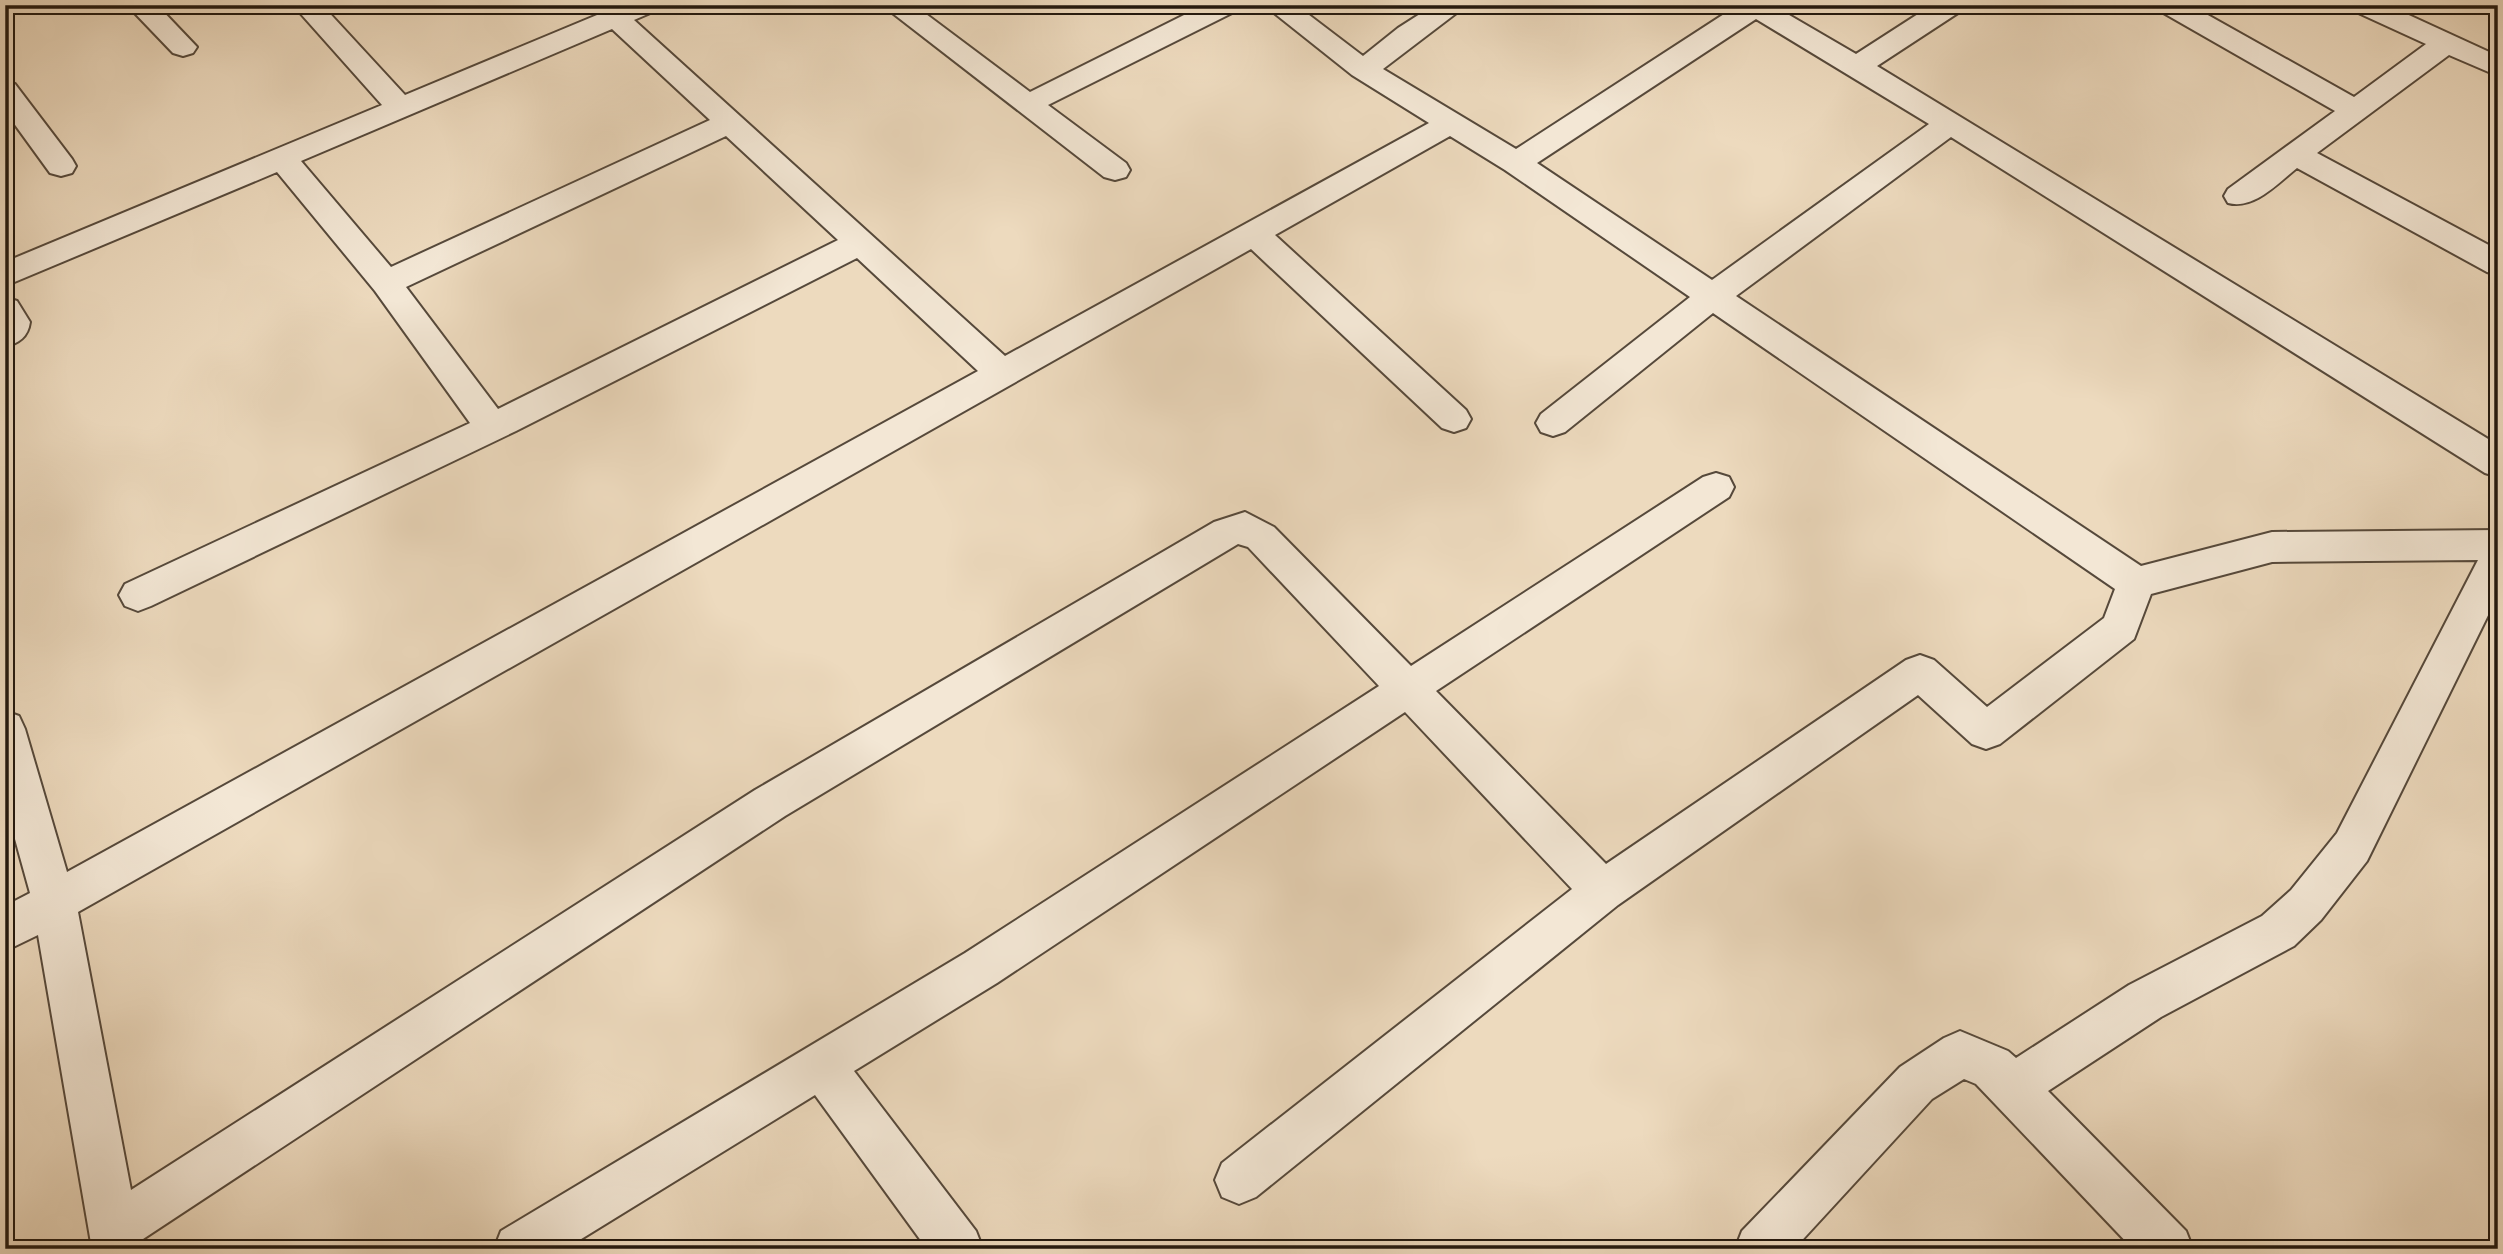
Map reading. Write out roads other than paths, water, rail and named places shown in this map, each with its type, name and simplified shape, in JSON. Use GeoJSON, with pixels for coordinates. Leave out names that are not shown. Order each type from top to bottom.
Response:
{"type":"FeatureCollection","features":[{"type":"Feature","properties":{"kind":"street"},"geometry":{"type":"LineString","coordinates":[[141,5],[183,47]]}},
{"type":"Feature","properties":{"kind":"street"},"geometry":{"type":"LineString","coordinates":[[307,5],[401,108]]}},
{"type":"Feature","properties":{"kind":"street"},"geometry":{"type":"LineString","coordinates":[[5,275],[401,108],[608,12],[645,5]]}},
{"type":"Feature","properties":{"kind":"street"},"geometry":{"type":"LineString","coordinates":[[896,5],[1115,170]]}},
{"type":"Feature","properties":{"kind":"street"},"geometry":{"type":"LineString","coordinates":[[1028,104],[1226,5]]}},
{"type":"Feature","properties":{"kind":"street"},"geometry":{"type":"LineString","coordinates":[[1278,5],[1362,69],[1516,163],[2136,583],[2272,547],[2498,545]]}},
{"type":"Feature","properties":{"kind":"street"},"geometry":{"type":"LineString","coordinates":[[1362,69],[1382,57],[1408,34],[1453,5]]}},
{"type":"Feature","properties":{"kind":"street"},"geometry":{"type":"LineString","coordinates":[[1857,66],[1951,5]]}},
{"type":"Feature","properties":{"kind":"street"},"geometry":{"type":"LineString","coordinates":[[2169,5],[2355,110]]}},
{"type":"Feature","properties":{"kind":"street"},"geometry":{"type":"LineString","coordinates":[[2364,5],[2498,67]]}},
{"type":"Feature","properties":{"kind":"street"},"geometry":{"type":"LineString","coordinates":[[1516,163],[1753,6],[1857,66],[2498,463]]}},
{"type":"Feature","properties":{"kind":"street"},"geometry":{"type":"LineString","coordinates":[[608,12],[1002,373]]}},
{"type":"Feature","properties":{"kind":"street"},"geometry":{"type":"LineString","coordinates":[[2239,196],[2445,44]]}},
{"type":"Feature","properties":{"kind":"street"},"geometry":{"type":"LineString","coordinates":[[5,90],[61,166]]}},
{"type":"Feature","properties":{"kind":"street"},"geometry":{"type":"LineString","coordinates":[[386,283],[731,122]]}},
{"type":"Feature","properties":{"kind":"street"},"geometry":{"type":"LineString","coordinates":[[5,930],[1451,123]]}},
{"type":"Feature","properties":{"kind":"street"},"geometry":{"type":"LineString","coordinates":[[1553,422],[1714,295],[1949,124]]}},
{"type":"Feature","properties":{"kind":"street"},"geometry":{"type":"LineString","coordinates":[[2295,154],[2498,264]]}},
{"type":"Feature","properties":{"kind":"street"},"geometry":{"type":"LineString","coordinates":[[282,158],[386,283],[492,427]]}},
{"type":"Feature","properties":{"kind":"street"},"geometry":{"type":"LineString","coordinates":[[1253,233],[1454,419]]}},
{"type":"Feature","properties":{"kind":"street"},"geometry":{"type":"LineString","coordinates":[[138,595],[492,427],[860,243]]}},
{"type":"Feature","properties":{"kind":"street"},"geometry":{"type":"LineString","coordinates":[[5,309],[13,322],[12,329],[5,335]]}},
{"type":"Feature","properties":{"kind":"street"},"geometry":{"type":"LineString","coordinates":[[519,1249],[981,968],[1716,487]]}},
{"type":"Feature","properties":{"kind":"street"},"geometry":{"type":"LineString","coordinates":[[5,729],[54,901],[115,1239],[771,803],[1227,532],[1245,527],[1261,537],[1603,891]]}},
{"type":"Feature","properties":{"kind":"street"},"geometry":{"type":"LineString","coordinates":[[2012,1088],[2145,1001],[2278,931],[2306,905],[2352,847],[2498,557]]}},
{"type":"Feature","properties":{"kind":"street"},"geometry":{"type":"LineString","coordinates":[[1239,1180],[1603,891],[1920,672],[1986,731],[2120,628],[2136,583]]}},
{"type":"Feature","properties":{"kind":"street"},"geometry":{"type":"LineString","coordinates":[[1760,1249],[1916,1083],[1961,1054],[1992,1067],[2168,1249]]}},
{"type":"Feature","properties":{"kind":"street"},"geometry":{"type":"LineString","coordinates":[[821,1065],[958,1249]]}}]}
